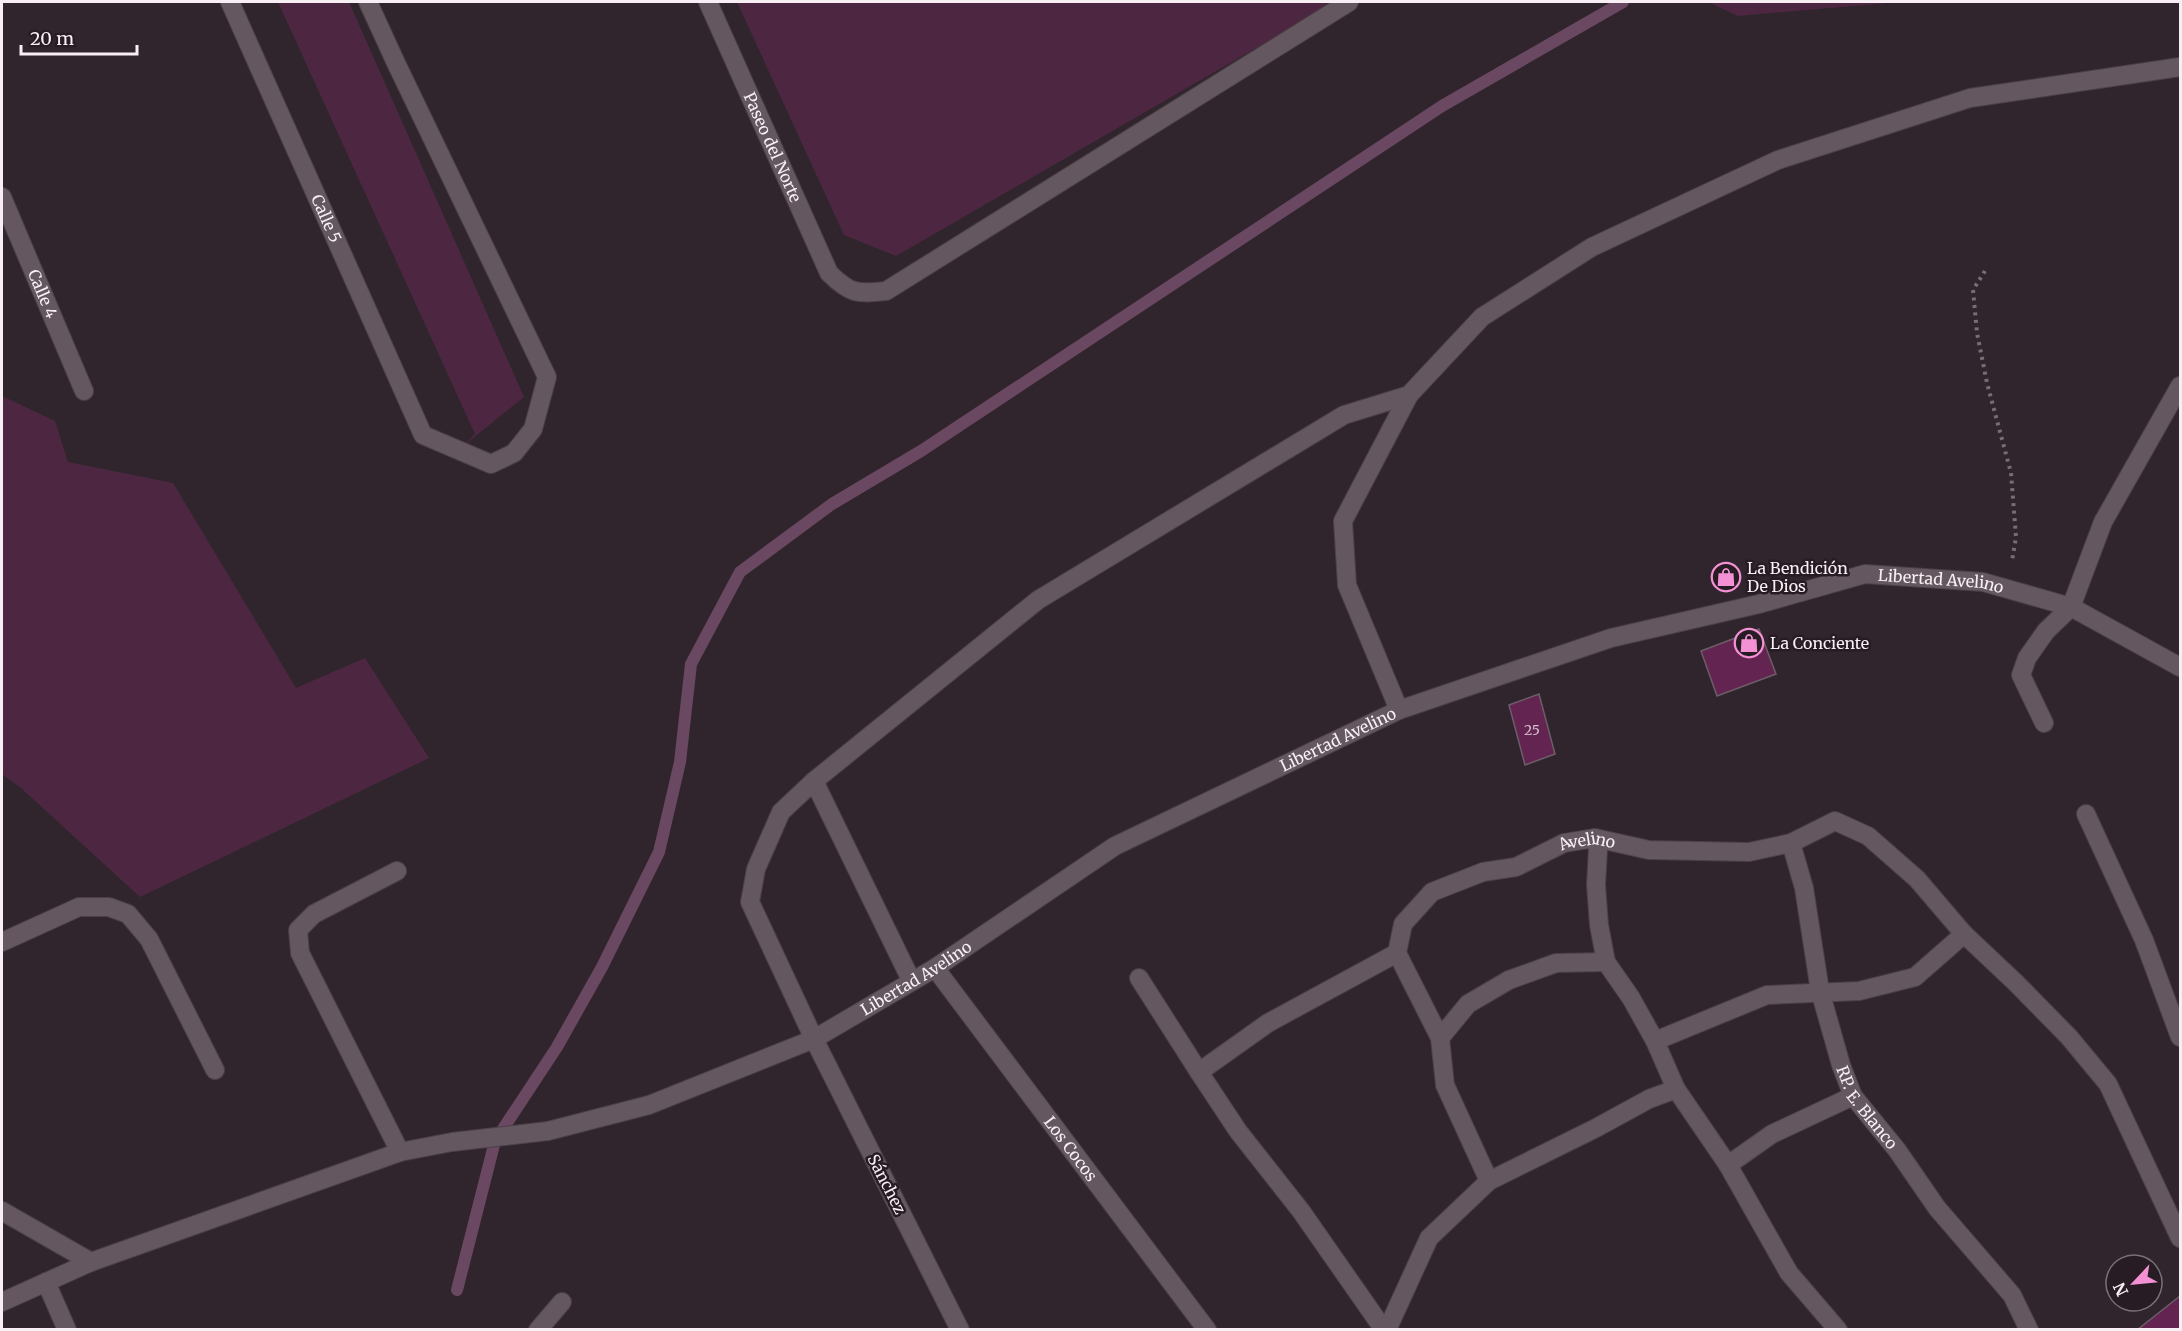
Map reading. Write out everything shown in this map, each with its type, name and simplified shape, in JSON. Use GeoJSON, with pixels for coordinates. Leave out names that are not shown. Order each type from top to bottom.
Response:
{"type":"FeatureCollection","features":[{"type":"Feature","properties":{"kind":"street","name":"Calle 5"},"geometry":{"type":"LineString","coordinates":[[230,2],[423,435],[491,464],[514,453],[533,429],[547,377],[368,2]]}},
{"type":"Feature","properties":{"kind":"street","name":"Paseo del Norte"},"geometry":{"type":"LineString","coordinates":[[708,2],[829,273],[845,289],[865,293],[886,291],[1349,2]]}},
{"type":"Feature","properties":{"kind":"street"},"geometry":{"type":"LineString","coordinates":[[1400,710],[1347,585],[1343,521],[1408,395],[1482,317],[1592,247],[1778,160],[1970,98],[2181,67]]}},
{"type":"Feature","properties":{"kind":"street","name":"Calle 4"},"geometry":{"type":"LineString","coordinates":[[2,197],[84,392]]}},
{"type":"Feature","properties":{"kind":"street"},"geometry":{"type":"LineString","coordinates":[[2044,723],[2021,675],[2027,658],[2046,631],[2071,607],[2103,522],[2181,386]]}},
{"type":"Feature","properties":{"kind":"street","name":"Sánchez"},"geometry":{"type":"LineString","coordinates":[[960,1329],[814,1039],[750,902],[756,869],[781,812],[814,781],[1038,600],[1344,415],[1408,395]]}},
{"type":"Feature","properties":{"kind":"street","name":"Libertad Avelino"},"geometry":{"type":"LineString","coordinates":[[2,1302],[91,1262],[400,1152],[452,1142],[548,1131],[649,1105],[814,1039],[935,968],[1115,846],[1400,710],[1611,638],[1759,604],[1865,574],[1983,582],[2008,588],[2071,607],[2181,667]]}},
{"type":"Feature","properties":{"kind":"street"},"geometry":{"type":"LineString","coordinates":[[814,781],[911,980]]}},
{"type":"Feature","properties":{"kind":"street"},"geometry":{"type":"LineString","coordinates":[[2086,814],[2144,940],[2181,1037]]}},
{"type":"Feature","properties":{"kind":"street","name":"Avelino"},"geometry":{"type":"LineString","coordinates":[[1397,953],[1403,924],[1432,892],[1483,872],[1516,867],[1564,843],[1595,837],[1649,850],[1749,852],[1791,843],[1835,821],[1868,836],[1917,879],[1964,934]]}},
{"type":"Feature","properties":{"kind":"street"},"geometry":{"type":"LineString","coordinates":[[1595,837],[1598,849],[1596,885],[1599,925],[1606,962],[1631,998],[1676,1089],[1728,1165],[1789,1273],[1838,1329]]}},
{"type":"Feature","properties":{"kind":"street","name":"RP. E. Blanco"},"geometry":{"type":"LineString","coordinates":[[1791,843],[1804,888],[1820,991],[1841,1065],[1853,1096],[1897,1150],[1937,1208],[2012,1295],[2029,1329]]}},
{"type":"Feature","properties":{"kind":"street"},"geometry":{"type":"LineString","coordinates":[[397,871],[314,914],[298,930],[300,953],[400,1152]]}},
{"type":"Feature","properties":{"kind":"street"},"geometry":{"type":"LineString","coordinates":[[2,942],[79,907],[109,907],[128,914],[149,939],[215,1070]]}},
{"type":"Feature","properties":{"kind":"street"},"geometry":{"type":"LineString","coordinates":[[1654,1041],[1767,995],[1859,991],[1915,977],[1964,934],[2069,1036],[2108,1084],[2180,1237]]}},
{"type":"Feature","properties":{"kind":"street"},"geometry":{"type":"LineString","coordinates":[[1199,1072],[1268,1023],[1397,953],[1440,1038],[1445,1085],[1489,1181]]}},
{"type":"Feature","properties":{"kind":"street"},"geometry":{"type":"LineString","coordinates":[[1440,1038],[1468,1004],[1509,980],[1556,963],[1606,962]]}},
{"type":"Feature","properties":{"kind":"street","name":"Los Cocos"},"geometry":{"type":"LineString","coordinates":[[935,968],[1206,1329]]}},
{"type":"Feature","properties":{"kind":"street"},"geometry":{"type":"LineString","coordinates":[[1138,978],[1238,1131],[1301,1211],[1386,1329],[1429,1238],[1489,1181],[1649,1099],[1676,1089]]}},
{"type":"Feature","properties":{"kind":"street"},"geometry":{"type":"LineString","coordinates":[[1728,1165],[1772,1134],[1853,1096]]}},
{"type":"Feature","properties":{"kind":"street"},"geometry":{"type":"LineString","coordinates":[[2,1211],[91,1262]]}},
{"type":"Feature","properties":{"kind":"street"},"geometry":{"type":"LineString","coordinates":[[46,1282],[67,1329]]}},
{"type":"Feature","properties":{"kind":"street"},"geometry":{"type":"LineString","coordinates":[[538,1329],[562,1302]]}},
{"type":"Feature","properties":{"kind":"path"},"geometry":{"type":"LineString","coordinates":[[1984,271],[1973,290],[1977,333],[1985,373],[2011,472],[2016,537],[2008,588]]}},
{"type":"Feature","properties":{"kind":"shaded area"},"geometry":{"type":"Polygon","coordinates":[[[278,2],[349,2],[524,397],[458,450],[475,434],[278,2]]]}},
{"type":"Feature","properties":{"kind":"shaded area"},"geometry":{"type":"Polygon","coordinates":[[[737,2],[1329,2],[1308,18],[896,256],[844,235],[737,2]]]}},
{"type":"Feature","properties":{"kind":"shaded area"},"geometry":{"type":"Polygon","coordinates":[[[1708,2],[1899,2],[1738,16],[1708,2]]]}},
{"type":"Feature","properties":{"kind":"shaded area"},"geometry":{"type":"Polygon","coordinates":[[[2,396],[55,421],[68,462],[173,483],[296,688],[365,658],[429,758],[140,897],[21,788],[2,774],[2,396]]]}},
{"type":"Feature","properties":{"kind":"building"},"geometry":{"type":"Polygon","coordinates":[[[1759,629],[1776,674],[1717,696],[1701,651],[1759,629]]]}},
{"type":"Feature","properties":{"kind":"building"},"geometry":{"type":"Polygon","coordinates":[[[1539,694],[1555,754],[1525,765],[1509,705],[1539,694]]]}},
{"type":"Feature","properties":{"kind":"building"},"geometry":{"type":"Polygon","coordinates":[[[2180,1296],[2180,1330],[2137,1330],[2158,1313],[2164,1313],[2164,1309],[2180,1296]]]}},
{"type":"Feature","properties":{"kind":"waterway"},"geometry":{"type":"LineString","coordinates":[[457,1290],[495,1141],[557,1047],[602,967],[659,852],[680,762],[691,664],[740,572],[832,504],[921,451],[1442,106],[1623,2]]}},
{"type":"Feature","properties":{"kind":"place","name":"La Bendición De Dios"},"geometry":{"type":"Point","coordinates":[1726,577]}},
{"type":"Feature","properties":{"kind":"place","name":"La Conciente"},"geometry":{"type":"Point","coordinates":[1749,643]}}]}
